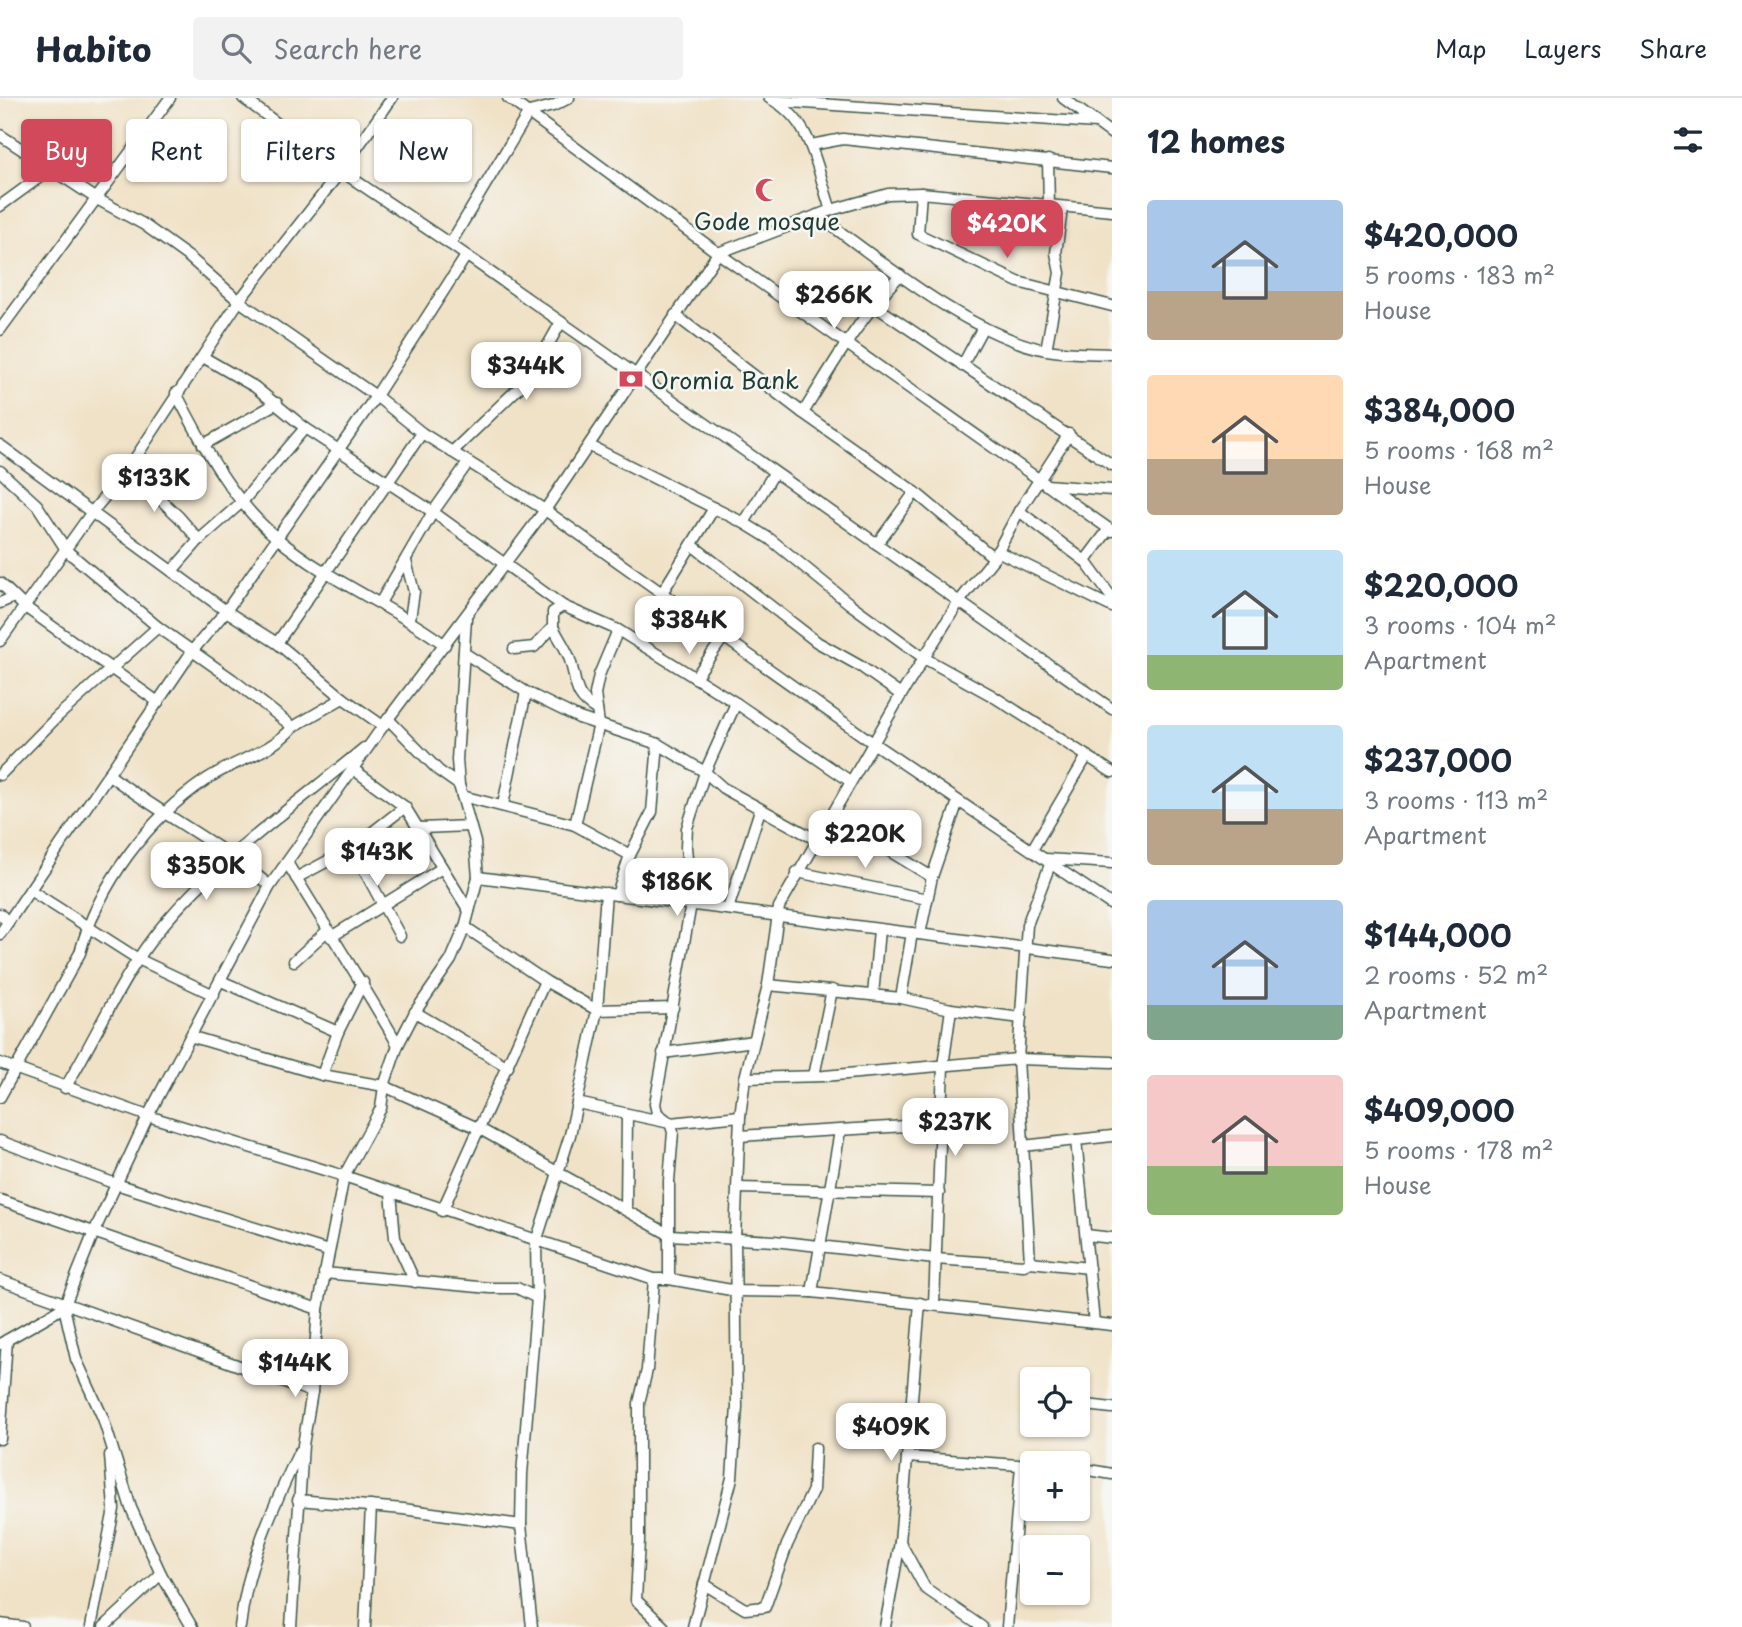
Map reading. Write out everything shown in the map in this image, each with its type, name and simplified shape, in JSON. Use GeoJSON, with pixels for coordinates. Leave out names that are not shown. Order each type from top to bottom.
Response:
{"type":"FeatureCollection","features":[{"type":"Feature","properties":{"kind":"street"},"geometry":{"type":"LineString","coordinates":[[0,330],[170,98]]}},
{"type":"Feature","properties":{"kind":"street"},"geometry":{"type":"LineString","coordinates":[[243,98],[271,119]]}},
{"type":"Feature","properties":{"kind":"street"},"geometry":{"type":"LineString","coordinates":[[360,144],[393,98]]}},
{"type":"Feature","properties":{"kind":"street"},"geometry":{"type":"LineString","coordinates":[[508,98],[718,253],[1111,530],[1085,561]]}},
{"type":"Feature","properties":{"kind":"street"},"geometry":{"type":"LineString","coordinates":[[450,244],[529,112],[551,102],[569,98]]}},
{"type":"Feature","properties":{"kind":"street"},"geometry":{"type":"LineString","coordinates":[[1063,98],[1112,134]]}},
{"type":"Feature","properties":{"kind":"street"},"geometry":{"type":"LineString","coordinates":[[773,100],[1096,123]]}},
{"type":"Feature","properties":{"kind":"street"},"geometry":{"type":"LineString","coordinates":[[773,100],[800,124],[811,145],[831,210]]}},
{"type":"Feature","properties":{"kind":"street"},"geometry":{"type":"LineString","coordinates":[[0,135],[21,151]]}},
{"type":"Feature","properties":{"kind":"street"},"geometry":{"type":"LineString","coordinates":[[811,145],[842,139],[1112,168]]}},
{"type":"Feature","properties":{"kind":"street"},"geometry":{"type":"LineString","coordinates":[[0,153],[9,144]]}},
{"type":"Feature","properties":{"kind":"street"},"geometry":{"type":"LineString","coordinates":[[1048,160],[1049,207]]}},
{"type":"Feature","properties":{"kind":"street"},"geometry":{"type":"LineString","coordinates":[[0,206],[33,182]]}},
{"type":"Feature","properties":{"kind":"street"},"geometry":{"type":"LineString","coordinates":[[71,182],[143,224],[190,258],[239,301],[376,396],[422,433],[467,464],[545,510],[873,743],[1112,905]]}},
{"type":"Feature","properties":{"kind":"street"},"geometry":{"type":"LineString","coordinates":[[0,642],[67,551],[92,512],[128,469],[239,301],[332,182]]}},
{"type":"Feature","properties":{"kind":"street"},"geometry":{"type":"LineString","coordinates":[[357,182],[450,244],[1112,709]]}},
{"type":"Feature","properties":{"kind":"street"},"geometry":{"type":"LineString","coordinates":[[921,193],[918,234],[1018,282],[1112,306]]}},
{"type":"Feature","properties":{"kind":"street"},"geometry":{"type":"LineString","coordinates":[[192,1627],[161,1574],[131,1508],[109,1437],[76,1359],[64,1306],[94,1232],[148,1116],[193,1037],[270,886],[385,723],[545,510],[718,253],[831,210],[877,197],[921,193],[1062,209],[1112,211]]}},
{"type":"Feature","properties":{"kind":"street"},"geometry":{"type":"LineString","coordinates":[[1046,350],[1060,273],[1056,253],[1062,209]]}},
{"type":"Feature","properties":{"kind":"street"},"geometry":{"type":"LineString","coordinates":[[817,215],[900,275],[983,327],[1046,350],[1112,354]]}},
{"type":"Feature","properties":{"kind":"street"},"geometry":{"type":"LineString","coordinates":[[0,934],[193,650],[226,611],[376,396],[466,256]]}},
{"type":"Feature","properties":{"kind":"street"},"geometry":{"type":"LineString","coordinates":[[803,413],[844,343],[872,304],[900,275]]}},
{"type":"Feature","properties":{"kind":"street"},"geometry":{"type":"LineString","coordinates":[[872,304],[1112,465]]}},
{"type":"Feature","properties":{"kind":"street"},"geometry":{"type":"LineString","coordinates":[[675,315],[996,555],[1112,607]]}},
{"type":"Feature","properties":{"kind":"street"},"geometry":{"type":"LineString","coordinates":[[452,452],[530,377],[561,322]]}},
{"type":"Feature","properties":{"kind":"street"},"geometry":{"type":"LineString","coordinates":[[962,366],[983,327]]}},
{"type":"Feature","properties":{"kind":"street"},"geometry":{"type":"LineString","coordinates":[[203,357],[277,403],[305,428],[339,448],[506,562],[564,606],[618,630],[736,703],[850,781]]}},
{"type":"Feature","properties":{"kind":"street"},"geometry":{"type":"LineString","coordinates":[[176,393],[203,445],[242,502],[277,538],[327,572],[410,619],[445,645]]}},
{"type":"Feature","properties":{"kind":"street"},"geometry":{"type":"LineString","coordinates":[[203,445],[277,403]]}},
{"type":"Feature","properties":{"kind":"street"},"geometry":{"type":"LineString","coordinates":[[172,571],[199,540],[242,502],[305,428]]}},
{"type":"Feature","properties":{"kind":"street"},"geometry":{"type":"LineString","coordinates":[[277,643],[422,433]]}},
{"type":"Feature","properties":{"kind":"street"},"geometry":{"type":"LineString","coordinates":[[694,1627],[732,1478],[737,1407],[735,1238],[740,1116],[768,985],[781,901],[901,695],[958,603],[996,555],[1019,511],[1042,483],[1069,434]]}},
{"type":"Feature","properties":{"kind":"street"},"geometry":{"type":"LineString","coordinates":[[0,445],[226,611],[277,643],[343,698],[385,723],[439,771],[459,785]]}},
{"type":"Feature","properties":{"kind":"street"},"geometry":{"type":"LineString","coordinates":[[590,446],[744,523],[786,551],[850,604],[925,658],[991,695],[1112,772]]}},
{"type":"Feature","properties":{"kind":"street"},"geometry":{"type":"LineString","coordinates":[[380,603],[433,512],[467,464]]}},
{"type":"Feature","properties":{"kind":"street"},"geometry":{"type":"LineString","coordinates":[[128,469],[179,517],[199,540]]}},
{"type":"Feature","properties":{"kind":"street"},"geometry":{"type":"LineString","coordinates":[[0,471],[37,505],[67,551],[158,627],[193,650],[293,727]]}},
{"type":"Feature","properties":{"kind":"street"},"geometry":{"type":"LineString","coordinates":[[744,523],[774,473]]}},
{"type":"Feature","properties":{"kind":"street"},"geometry":{"type":"LineString","coordinates":[[1042,483],[1112,490]]}},
{"type":"Feature","properties":{"kind":"street"},"geometry":{"type":"LineString","coordinates":[[877,544],[915,492]]}},
{"type":"Feature","properties":{"kind":"street"},"geometry":{"type":"LineString","coordinates":[[662,593],[714,508]]}},
{"type":"Feature","properties":{"kind":"street"},"geometry":{"type":"LineString","coordinates":[[1019,511],[1085,561],[1112,598]]}},
{"type":"Feature","properties":{"kind":"street"},"geometry":{"type":"LineString","coordinates":[[692,545],[817,642],[860,666],[901,695]]}},
{"type":"Feature","properties":{"kind":"street"},"geometry":{"type":"LineString","coordinates":[[406,561],[414,592],[410,619]]}},
{"type":"Feature","properties":{"kind":"street"},"geometry":{"type":"LineString","coordinates":[[0,583],[25,607],[158,702]]}},
{"type":"Feature","properties":{"kind":"street"},"geometry":{"type":"LineString","coordinates":[[0,603],[14,597]]}},
{"type":"Feature","properties":{"kind":"street"},"geometry":{"type":"LineString","coordinates":[[564,606],[553,612],[553,627],[569,658],[576,689],[584,703],[597,710]]}},
{"type":"Feature","properties":{"kind":"street"},"geometry":{"type":"LineString","coordinates":[[291,1627],[298,1500],[303,1445],[312,1392],[318,1309],[344,1176],[379,1113],[383,1086],[398,1045],[415,1012],[451,960],[466,927],[478,877],[479,863],[459,785],[457,760],[467,614]]}},
{"type":"Feature","properties":{"kind":"street"},"geometry":{"type":"LineString","coordinates":[[0,775],[33,739],[158,627]]}},
{"type":"Feature","properties":{"kind":"street"},"geometry":{"type":"LineString","coordinates":[[514,649],[534,647],[553,627]]}},
{"type":"Feature","properties":{"kind":"street"},"geometry":{"type":"LineString","coordinates":[[575,825],[599,724],[595,694],[599,675],[618,630]]}},
{"type":"Feature","properties":{"kind":"street"},"geometry":{"type":"LineString","coordinates":[[695,678],[723,638]]}},
{"type":"Feature","properties":{"kind":"street"},"geometry":{"type":"LineString","coordinates":[[464,653],[526,692],[599,724],[658,744],[705,772],[723,788],[816,839]]}},
{"type":"Feature","properties":{"kind":"street"},"geometry":{"type":"LineString","coordinates":[[503,805],[526,692]]}},
{"type":"Feature","properties":{"kind":"street"},"geometry":{"type":"LineString","coordinates":[[0,1097],[80,953],[87,929],[125,858],[164,815],[207,779],[282,740],[293,727],[343,698]]}},
{"type":"Feature","properties":{"kind":"street"},"geometry":{"type":"LineString","coordinates":[[669,1279],[668,1181],[673,1139],[670,1123],[655,1110],[691,904],[687,828],[705,772],[736,703]]}},
{"type":"Feature","properties":{"kind":"street"},"geometry":{"type":"LineString","coordinates":[[65,1087],[138,959],[164,924],[234,856],[374,740]]}},
{"type":"Feature","properties":{"kind":"street"},"geometry":{"type":"LineString","coordinates":[[532,1627],[522,1525],[522,1474],[537,1298],[536,1242],[560,1172],[577,1103],[597,1010],[611,894],[652,812],[658,744]]}},
{"type":"Feature","properties":{"kind":"street"},"geometry":{"type":"LineString","coordinates":[[1032,850],[1087,756]]}},
{"type":"Feature","properties":{"kind":"street"},"geometry":{"type":"LineString","coordinates":[[353,769],[405,807],[421,828],[469,911]]}},
{"type":"Feature","properties":{"kind":"street"},"geometry":{"type":"LineString","coordinates":[[108,774],[164,815],[234,856],[270,886]]}},
{"type":"Feature","properties":{"kind":"street"},"geometry":{"type":"LineString","coordinates":[[462,796],[575,825],[630,855]]}},
{"type":"Feature","properties":{"kind":"street"},"geometry":{"type":"LineString","coordinates":[[901,998],[932,877],[958,802]]}},
{"type":"Feature","properties":{"kind":"street"},"geometry":{"type":"LineString","coordinates":[[296,878],[352,848],[405,807]]}},
{"type":"Feature","properties":{"kind":"street"},"geometry":{"type":"LineString","coordinates":[[728,909],[760,810]]}},
{"type":"Feature","properties":{"kind":"street"},"geometry":{"type":"LineString","coordinates":[[830,815],[932,877]]}},
{"type":"Feature","properties":{"kind":"street"},"geometry":{"type":"LineString","coordinates":[[421,828],[470,826]]}},
{"type":"Feature","properties":{"kind":"street"},"geometry":{"type":"LineString","coordinates":[[352,848],[400,936]]}},
{"type":"Feature","properties":{"kind":"street"},"geometry":{"type":"LineString","coordinates":[[1048,860],[1112,863]]}},
{"type":"Feature","properties":{"kind":"street"},"geometry":{"type":"LineString","coordinates":[[1030,1262],[1018,1059],[1027,926],[1048,860]]}},
{"type":"Feature","properties":{"kind":"street"},"geometry":{"type":"LineString","coordinates":[[288,864],[329,934],[363,982],[398,1045]]}},
{"type":"Feature","properties":{"kind":"street"},"geometry":{"type":"LineString","coordinates":[[293,961],[329,934],[442,867]]}},
{"type":"Feature","properties":{"kind":"street"},"geometry":{"type":"LineString","coordinates":[[797,872],[927,899]]}},
{"type":"Feature","properties":{"kind":"street"},"geometry":{"type":"LineString","coordinates":[[478,877],[1112,959]]}},
{"type":"Feature","properties":{"kind":"street"},"geometry":{"type":"LineString","coordinates":[[30,890],[87,929],[138,959],[214,995]]}},
{"type":"Feature","properties":{"kind":"street"},"geometry":{"type":"LineString","coordinates":[[0,914],[8,922]]}},
{"type":"Feature","properties":{"kind":"street"},"geometry":{"type":"LineString","coordinates":[[466,927],[545,981],[597,1010],[673,1008]]}},
{"type":"Feature","properties":{"kind":"street"},"geometry":{"type":"LineString","coordinates":[[873,995],[878,930]]}},
{"type":"Feature","properties":{"kind":"street"},"geometry":{"type":"LineString","coordinates":[[221,981],[338,1032]]}},
{"type":"Feature","properties":{"kind":"street"},"geometry":{"type":"LineString","coordinates":[[442,1211],[545,981]]}},
{"type":"Feature","properties":{"kind":"street"},"geometry":{"type":"LineString","coordinates":[[322,1075],[338,1032],[363,982]]}},
{"type":"Feature","properties":{"kind":"street"},"geometry":{"type":"LineString","coordinates":[[768,985],[901,998],[951,1009],[1021,1018]]}},
{"type":"Feature","properties":{"kind":"street"},"geometry":{"type":"LineString","coordinates":[[814,1076],[832,990]]}},
{"type":"Feature","properties":{"kind":"street"},"geometry":{"type":"LineString","coordinates":[[934,1304],[943,1066],[951,1009]]}},
{"type":"Feature","properties":{"kind":"street"},"geometry":{"type":"LineString","coordinates":[[415,1012],[508,1067]]}},
{"type":"Feature","properties":{"kind":"street"},"geometry":{"type":"LineString","coordinates":[[193,1037],[322,1075],[383,1086],[480,1129],[670,1235],[735,1238],[935,1259],[1024,1265],[1030,1262],[1089,1268]]}},
{"type":"Feature","properties":{"kind":"street"},"geometry":{"type":"LineString","coordinates":[[663,1053],[754,1041]]}},
{"type":"Feature","properties":{"kind":"street"},"geometry":{"type":"LineString","coordinates":[[746,1078],[814,1076],[1018,1059],[1112,1062]]}},
{"type":"Feature","properties":{"kind":"street"},"geometry":{"type":"LineString","coordinates":[[0,1063],[148,1116],[344,1176],[442,1211],[654,1279],[669,1279],[737,1292],[811,1292],[1112,1325]]}},
{"type":"Feature","properties":{"kind":"street"},"geometry":{"type":"LineString","coordinates":[[577,1103],[670,1123],[740,1116]]}},
{"type":"Feature","properties":{"kind":"street"},"geometry":{"type":"LineString","coordinates":[[625,1210],[627,1114]]}},
{"type":"Feature","properties":{"kind":"street"},"geometry":{"type":"LineString","coordinates":[[739,1136],[940,1124]]}},
{"type":"Feature","properties":{"kind":"street"},"geometry":{"type":"LineString","coordinates":[[811,1292],[832,1191],[840,1131]]}},
{"type":"Feature","properties":{"kind":"street"},"geometry":{"type":"LineString","coordinates":[[1023,1146],[1112,1136]]}},
{"type":"Feature","properties":{"kind":"street"},"geometry":{"type":"LineString","coordinates":[[1076,1140],[1094,1322]]}},
{"type":"Feature","properties":{"kind":"street"},"geometry":{"type":"LineString","coordinates":[[0,1141],[116,1184],[328,1251]]}},
{"type":"Feature","properties":{"kind":"street"},"geometry":{"type":"LineString","coordinates":[[737,1188],[939,1193]]}},
{"type":"Feature","properties":{"kind":"street"},"geometry":{"type":"LineString","coordinates":[[391,1192],[395,1238],[415,1282]]}},
{"type":"Feature","properties":{"kind":"street"},"geometry":{"type":"LineString","coordinates":[[0,1200],[318,1309]]}},
{"type":"Feature","properties":{"kind":"street"},"geometry":{"type":"LineString","coordinates":[[1086,1236],[1112,1238]]}},
{"type":"Feature","properties":{"kind":"street"},"geometry":{"type":"LineString","coordinates":[[324,1273],[517,1288],[537,1298]]}},
{"type":"Feature","properties":{"kind":"street"},"geometry":{"type":"LineString","coordinates":[[654,1279],[647,1370],[639,1403],[636,1600],[664,1627]]}},
{"type":"Feature","properties":{"kind":"street"},"geometry":{"type":"LineString","coordinates":[[0,1280],[64,1306],[312,1392]]}},
{"type":"Feature","properties":{"kind":"street"},"geometry":{"type":"LineString","coordinates":[[885,1627],[900,1542],[920,1303]]}},
{"type":"Feature","properties":{"kind":"street"},"geometry":{"type":"LineString","coordinates":[[0,1439],[4,1342],[64,1306]]}},
{"type":"Feature","properties":{"kind":"street"},"geometry":{"type":"LineString","coordinates":[[1090,1405],[1112,1408]]}},
{"type":"Feature","properties":{"kind":"street"},"geometry":{"type":"LineString","coordinates":[[91,1627],[114,1509],[109,1437]]}},
{"type":"Feature","properties":{"kind":"street"},"geometry":{"type":"LineString","coordinates":[[240,1627],[247,1579],[258,1542],[303,1445]]}},
{"type":"Feature","properties":{"kind":"street"},"geometry":{"type":"LineString","coordinates":[[704,1584],[745,1609],[765,1606],[787,1545],[813,1490],[815,1448]]}},
{"type":"Feature","properties":{"kind":"street"},"geometry":{"type":"LineString","coordinates":[[907,1457],[1020,1465]]}},
{"type":"Feature","properties":{"kind":"street"},"geometry":{"type":"LineString","coordinates":[[1090,1470],[1112,1474]]}},
{"type":"Feature","properties":{"kind":"street"},"geometry":{"type":"LineString","coordinates":[[298,1500],[372,1506],[522,1525]]}},
{"type":"Feature","properties":{"kind":"street"},"geometry":{"type":"LineString","coordinates":[[365,1627],[372,1506]]}},
{"type":"Feature","properties":{"kind":"street"},"geometry":{"type":"LineString","coordinates":[[1007,1627],[1020,1521]]}},
{"type":"Feature","properties":{"kind":"street"},"geometry":{"type":"LineString","coordinates":[[900,1542],[925,1588],[982,1627]]}},
{"type":"Feature","properties":{"kind":"street"},"geometry":{"type":"LineString","coordinates":[[104,1627],[161,1574]]}},
{"type":"Feature","properties":{"kind":"street"},"geometry":{"type":"LineString","coordinates":[[0,1624],[23,1627]]}},
{"type":"Feature","properties":{"kind":"place","name":"Gode mosque"},"geometry":{"type":"Point","coordinates":[767,190]}},
{"type":"Feature","properties":{"kind":"place","name":"Oromia Bank"},"geometry":{"type":"Point","coordinates":[631,379]}}]}
